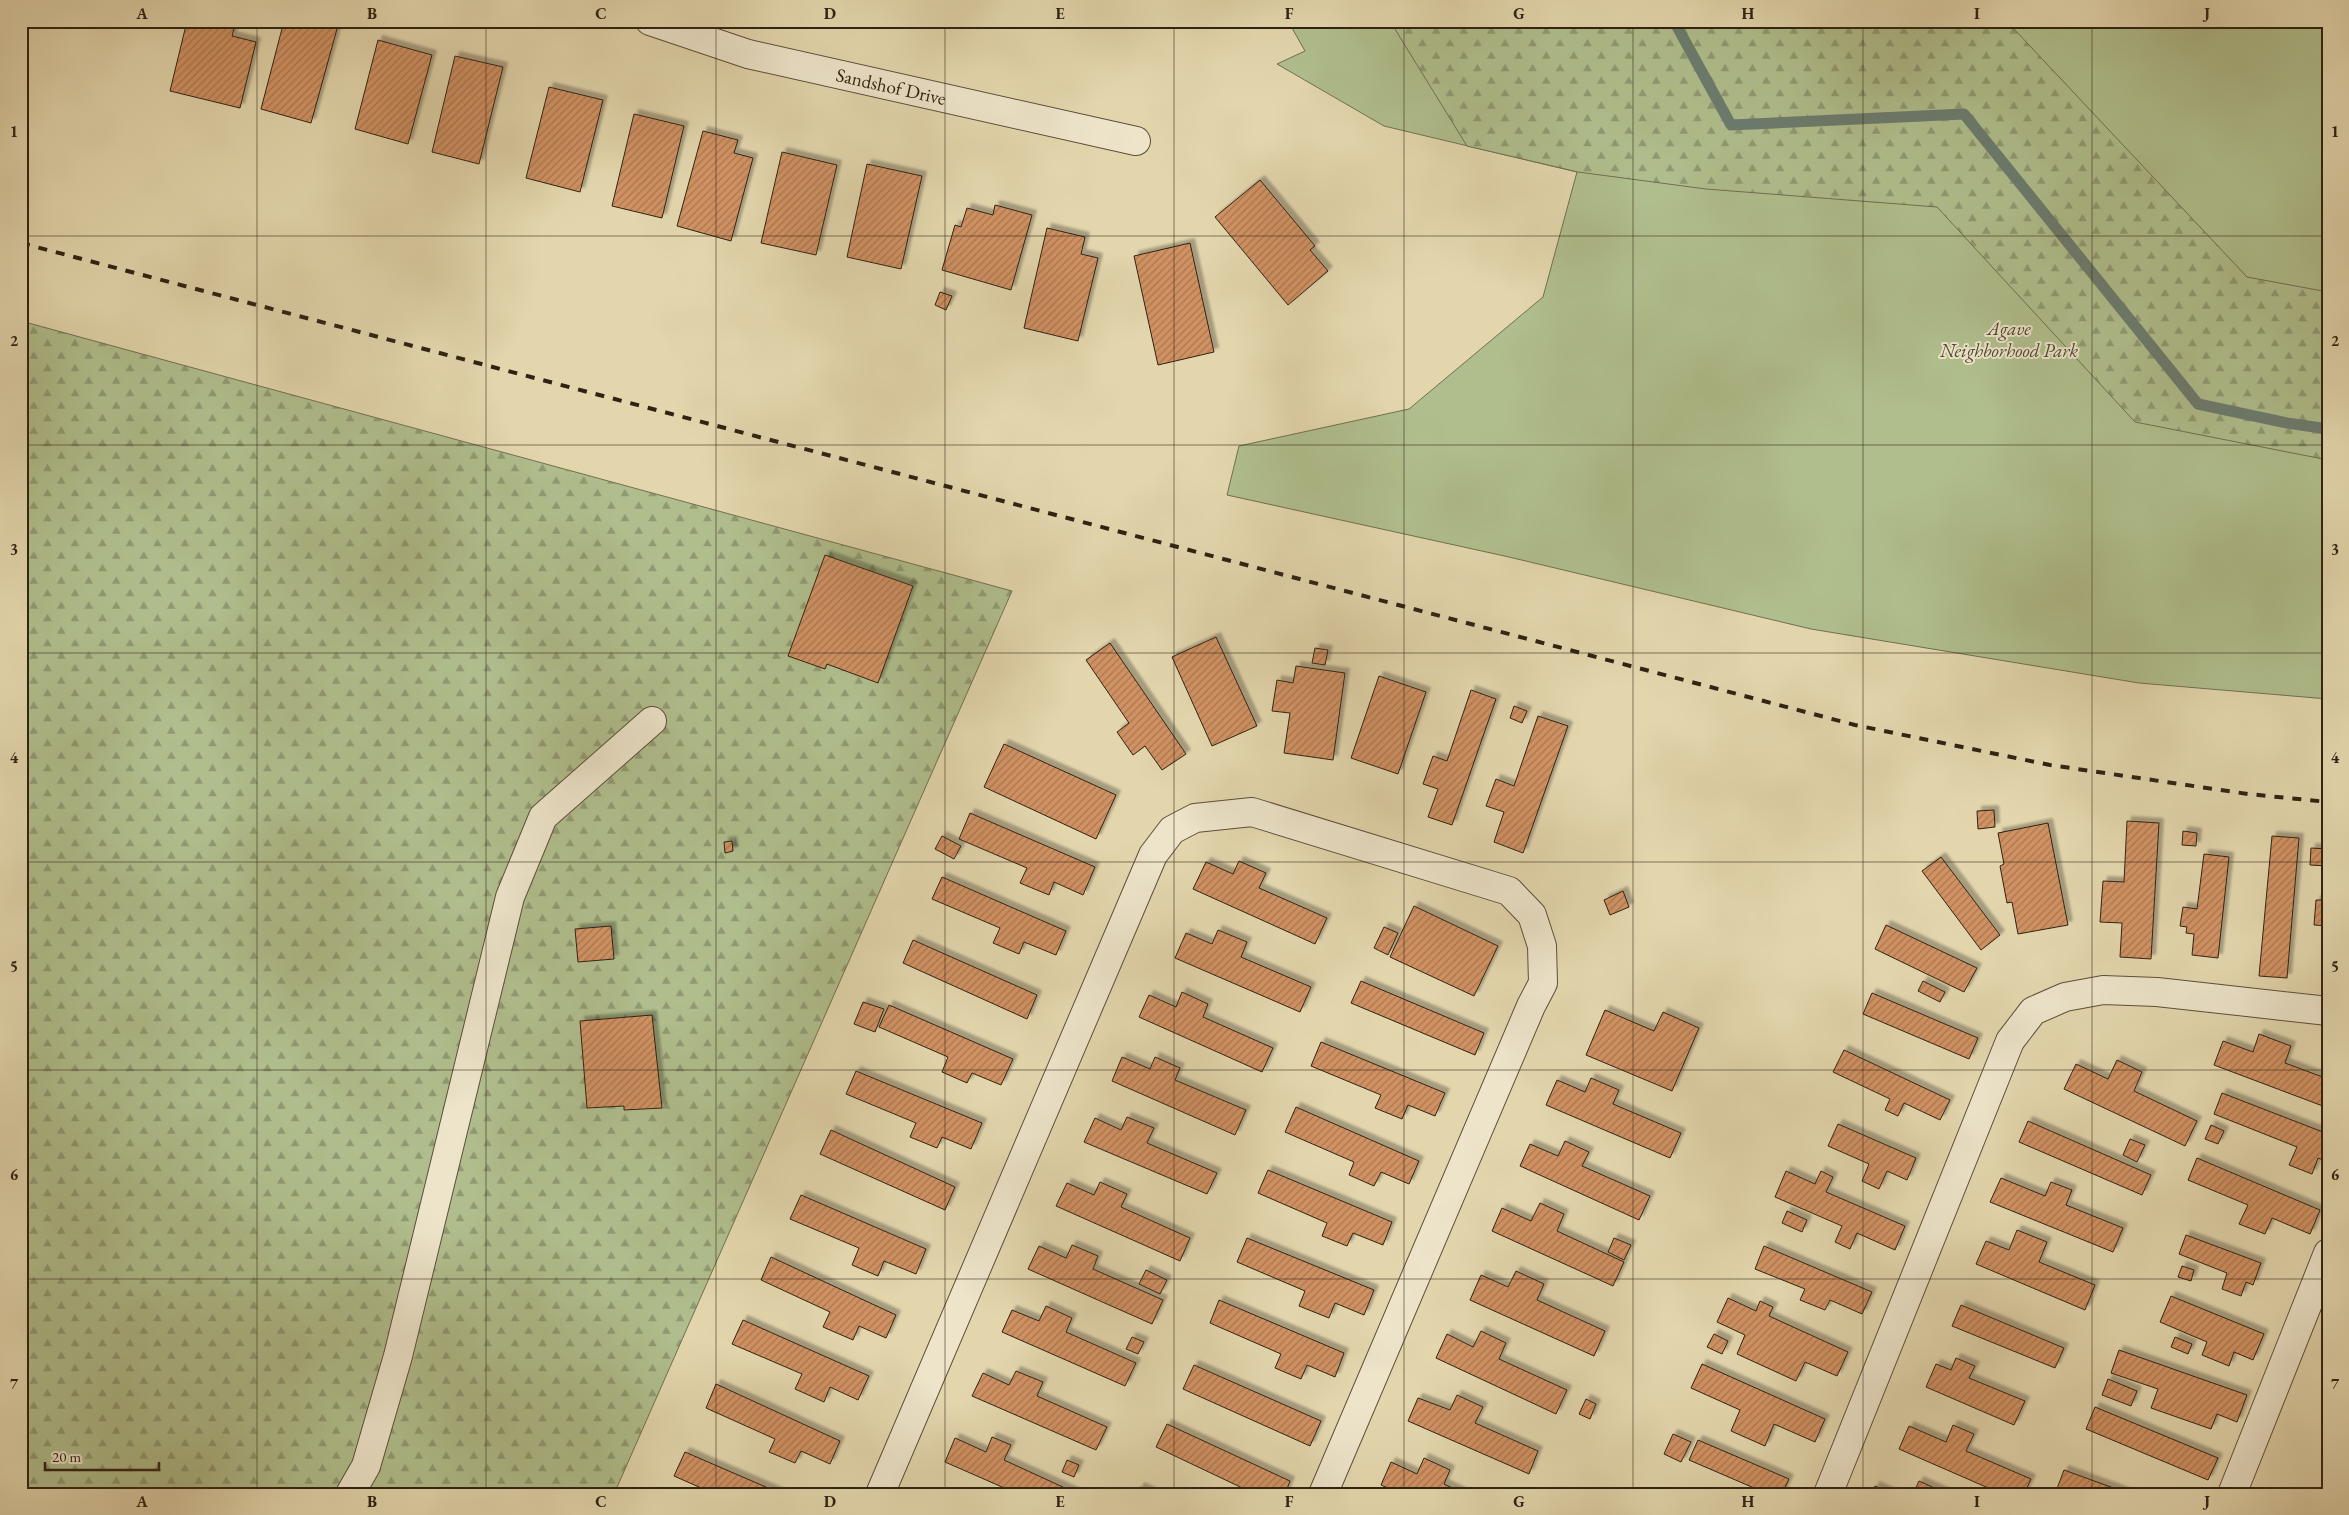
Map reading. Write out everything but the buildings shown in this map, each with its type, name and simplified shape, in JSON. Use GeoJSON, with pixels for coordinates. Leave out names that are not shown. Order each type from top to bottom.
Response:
{"type":"FeatureCollection","features":[{"type":"Feature","properties":{"kind":"street","name":"Sandshof Drive"},"geometry":{"type":"LineString","coordinates":[[650,21],[748,54],[1136,141]]}},
{"type":"Feature","properties":{"kind":"street"},"geometry":{"type":"LineString","coordinates":[[350,1494],[366,1466],[398,1356],[514,888],[543,817],[652,721]]}},
{"type":"Feature","properties":{"kind":"street"},"geometry":{"type":"LineString","coordinates":[[880,1494],[1153,855],[1172,830],[1195,818],[1252,812],[1509,891],[1532,915],[1542,946],[1543,983],[1531,1006],[1322,1494]]}},
{"type":"Feature","properties":{"kind":"street"},"geometry":{"type":"LineString","coordinates":[[1828,1494],[2010,1041],[2033,1011],[2065,996],[2104,990],[2156,992],[2328,1011]]}},
{"type":"Feature","properties":{"kind":"street"},"geometry":{"type":"LineString","coordinates":[[2232,1494],[2328,1253]]}},
{"type":"Feature","properties":{"kind":"green space","name":"Agave Neighborhood Park"},"geometry":{"type":"Polygon","coordinates":[[[1288,21],[2328,21],[2328,699],[2139,683],[1811,629],[1509,557],[1227,495],[1239,446],[1409,409],[1543,297],[1577,172],[1384,126],[1277,64],[1305,51],[1288,21]]]}},
{"type":"Feature","properties":{"kind":"green space"},"geometry":{"type":"Polygon","coordinates":[[[1390,21],[1967,21],[2014,29],[2247,277],[2328,292],[2328,460],[2135,422],[1937,207],[1706,189],[1578,172],[1467,146],[1390,21]]]}},
{"type":"Feature","properties":{"kind":"green space"},"geometry":{"type":"Polygon","coordinates":[[[21,321],[1012,591],[614,1494],[21,1494],[21,321]]]}},
{"type":"Feature","properties":{"kind":"waterway"},"geometry":{"type":"LineString","coordinates":[[1674,21],[1731,125],[1964,114],[2198,404],[2287,423],[2328,429]]}},
{"type":"Feature","properties":{"kind":"railway"},"geometry":{"type":"LineString","coordinates":[[21,243],[1855,725],[2050,765],[2248,794],[2328,802]]}}]}
